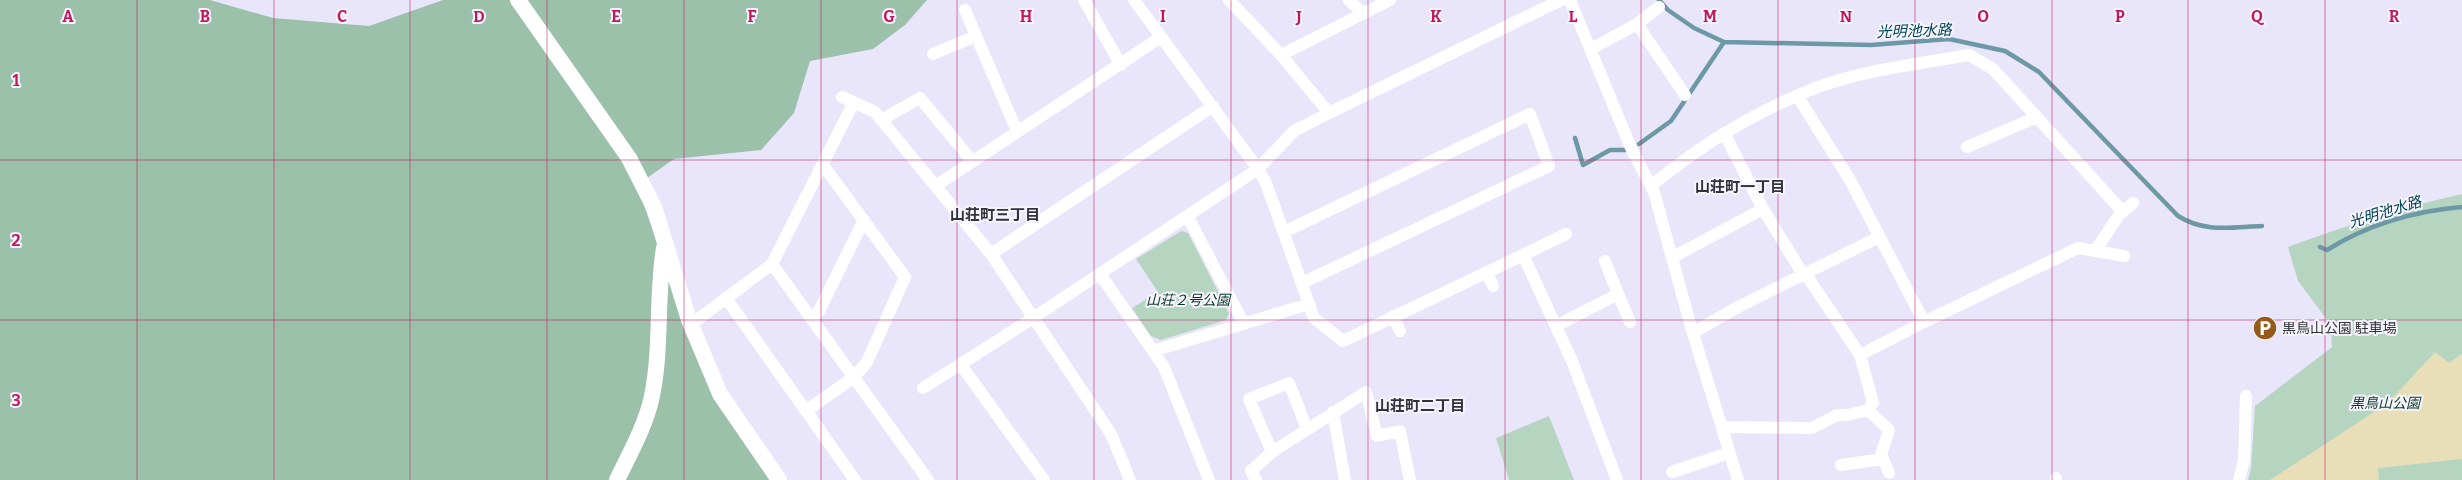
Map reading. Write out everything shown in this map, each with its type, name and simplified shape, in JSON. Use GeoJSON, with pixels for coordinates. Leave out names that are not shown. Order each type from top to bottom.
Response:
{"type":"FeatureCollection","features":[{"type":"Feature","properties":{"kind":"street"},"geometry":{"type":"LineString","coordinates":[[518,0],[628,158],[654,207],[664,245],[689,320],[720,394],[779,480]]}},
{"type":"Feature","properties":{"kind":"street"},"geometry":{"type":"LineString","coordinates":[[1084,0],[1121,64]]}},
{"type":"Feature","properties":{"kind":"street"},"geometry":{"type":"LineString","coordinates":[[1134,0],[1213,106],[1266,183],[1314,318],[1343,340],[1566,234]]}},
{"type":"Feature","properties":{"kind":"street"},"geometry":{"type":"LineString","coordinates":[[1230,0],[1281,55],[1329,113]]}},
{"type":"Feature","properties":{"kind":"street"},"geometry":{"type":"LineString","coordinates":[[1348,0],[1363,14]]}},
{"type":"Feature","properties":{"kind":"street"},"geometry":{"type":"LineString","coordinates":[[1281,55],[1390,0]]}},
{"type":"Feature","properties":{"kind":"street"},"geometry":{"type":"LineString","coordinates":[[923,388],[1258,170],[1294,130],[1561,0]]}},
{"type":"Feature","properties":{"kind":"street"},"geometry":{"type":"LineString","coordinates":[[1570,0],[1592,49],[1631,148],[1651,186],[1738,480]]}},
{"type":"Feature","properties":{"kind":"street"},"geometry":{"type":"LineString","coordinates":[[1592,49],[1637,24],[1659,7]]}},
{"type":"Feature","properties":{"kind":"street"},"geometry":{"type":"LineString","coordinates":[[965,10],[1018,131]]}},
{"type":"Feature","properties":{"kind":"street"},"geometry":{"type":"LineString","coordinates":[[1637,24],[1685,95]]}},
{"type":"Feature","properties":{"kind":"street"},"geometry":{"type":"LineString","coordinates":[[933,54],[976,36]]}},
{"type":"Feature","properties":{"kind":"street"},"geometry":{"type":"LineString","coordinates":[[937,185],[1162,37]]}},
{"type":"Feature","properties":{"kind":"street"},"geometry":{"type":"LineString","coordinates":[[1651,186],[1683,160],[1724,132],[1814,89],[1872,72],[1969,55],[1993,69],[2037,117],[2087,163],[2123,212]]}},
{"type":"Feature","properties":{"kind":"street"},"geometry":{"type":"LineString","coordinates":[[842,97],[875,112],[937,185],[990,254],[1111,434],[1130,480]]}},
{"type":"Feature","properties":{"kind":"street"},"geometry":{"type":"LineString","coordinates":[[1798,97],[1850,180],[1924,322]]}},
{"type":"Feature","properties":{"kind":"street"},"geometry":{"type":"LineString","coordinates":[[881,120],[920,98],[972,161]]}},
{"type":"Feature","properties":{"kind":"street"},"geometry":{"type":"LineString","coordinates":[[689,320],[697,320],[772,264],[854,102]]}},
{"type":"Feature","properties":{"kind":"street"},"geometry":{"type":"LineString","coordinates":[[990,254],[1213,106]]}},
{"type":"Feature","properties":{"kind":"street"},"geometry":{"type":"LineString","coordinates":[[1284,232],[1530,114],[1549,166],[1302,283]]}},
{"type":"Feature","properties":{"kind":"street"},"geometry":{"type":"LineString","coordinates":[[1968,147],[1977,136],[2037,117]]}},
{"type":"Feature","properties":{"kind":"street"},"geometry":{"type":"LineString","coordinates":[[1723,427],[1812,428],[1837,415],[1848,415],[1868,410],[1873,403],[1860,355],[1763,209],[1724,132]]}},
{"type":"Feature","properties":{"kind":"street"},"geometry":{"type":"LineString","coordinates":[[806,411],[854,377],[867,362],[905,277],[823,165]]}},
{"type":"Feature","properties":{"kind":"street"},"geometry":{"type":"LineString","coordinates":[[2095,251],[2123,212],[2134,203]]}},
{"type":"Feature","properties":{"kind":"street"},"geometry":{"type":"LineString","coordinates":[[1672,257],[1763,209]]}},
{"type":"Feature","properties":{"kind":"street"},"geometry":{"type":"LineString","coordinates":[[1188,216],[1244,324]]}},
{"type":"Feature","properties":{"kind":"street"},"geometry":{"type":"LineString","coordinates":[[812,319],[819,311],[864,220]]}},
{"type":"Feature","properties":{"kind":"street"},"geometry":{"type":"LineString","coordinates":[[1694,332],[1880,237]]}},
{"type":"Feature","properties":{"kind":"street"},"geometry":{"type":"LineString","coordinates":[[617,480],[634,445],[652,397],[658,346],[659,276],[664,245]]}},
{"type":"Feature","properties":{"kind":"street"},"geometry":{"type":"LineString","coordinates":[[1860,355],[2078,248],[2124,256]]}},
{"type":"Feature","properties":{"kind":"street"},"geometry":{"type":"LineString","coordinates":[[1523,255],[1572,361],[1617,480]]}},
{"type":"Feature","properties":{"kind":"street"},"geometry":{"type":"LineString","coordinates":[[1605,261],[1630,322]]}},
{"type":"Feature","properties":{"kind":"street"},"geometry":{"type":"LineString","coordinates":[[772,264],[928,480]]}},
{"type":"Feature","properties":{"kind":"street"},"geometry":{"type":"LineString","coordinates":[[1486,272],[1493,286]]}},
{"type":"Feature","properties":{"kind":"street"},"geometry":{"type":"LineString","coordinates":[[1100,274],[1164,367],[1209,480]]}},
{"type":"Feature","properties":{"kind":"street"},"geometry":{"type":"LineString","coordinates":[[1556,326],[1618,294]]}},
{"type":"Feature","properties":{"kind":"street"},"geometry":{"type":"LineString","coordinates":[[726,298],[855,480]]}},
{"type":"Feature","properties":{"kind":"street"},"geometry":{"type":"LineString","coordinates":[[1153,351],[1309,304]]}},
{"type":"Feature","properties":{"kind":"street"},"geometry":{"type":"LineString","coordinates":[[1394,316],[1400,331]]}},
{"type":"Feature","properties":{"kind":"street"},"geometry":{"type":"LineString","coordinates":[[960,365],[1044,480]]}},
{"type":"Feature","properties":{"kind":"street"},"geometry":{"type":"LineString","coordinates":[[1272,452],[1249,399],[1289,383],[1307,429]]}},
{"type":"Feature","properties":{"kind":"street"},"geometry":{"type":"LineString","coordinates":[[1256,480],[1250,472],[1272,452],[1366,392],[1377,436],[1400,431],[1410,480]]}},
{"type":"Feature","properties":{"kind":"street"},"geometry":{"type":"LineString","coordinates":[[2239,480],[2244,460],[2246,396]]}},
{"type":"Feature","properties":{"kind":"street"},"geometry":{"type":"LineString","coordinates":[[1868,410],[1889,430],[1881,454],[1889,473]]}},
{"type":"Feature","properties":{"kind":"street"},"geometry":{"type":"LineString","coordinates":[[1333,412],[1346,480]]}},
{"type":"Feature","properties":{"kind":"street"},"geometry":{"type":"LineString","coordinates":[[1672,472],[1729,454]]}},
{"type":"Feature","properties":{"kind":"street"},"geometry":{"type":"LineString","coordinates":[[1841,465],[1883,459]]}},
{"type":"Feature","properties":{"kind":"green space"},"geometry":{"type":"Polygon","coordinates":[[[0,0],[210,0],[273,18],[369,26],[443,0],[927,0],[905,25],[873,49],[810,61],[794,113],[761,150],[674,159],[637,185],[678,303],[774,480],[0,480],[0,0]]]}},
{"type":"Feature","properties":{"kind":"green space","name":"黒鳥山公園"},"geometry":{"type":"Polygon","coordinates":[[[2462,194],[2462,480],[2248,480],[2251,469],[2255,406],[2332,347],[2331,325],[2298,281],[2288,247],[2374,218],[2462,194]]]}},
{"type":"Feature","properties":{"kind":"green space","name":"山荘２号公園"},"geometry":{"type":"Polygon","coordinates":[[[1181,231],[1188,233],[1229,313],[1226,320],[1161,340],[1151,336],[1132,308],[1158,292],[1136,259],[1181,231]]]}},
{"type":"Feature","properties":{"kind":"green space"},"geometry":{"type":"Polygon","coordinates":[[[1549,416],[1574,480],[1509,480],[1496,438],[1549,416]]]}},
{"type":"Feature","properties":{"kind":"sand"},"geometry":{"type":"Polygon","coordinates":[[[2435,352],[2449,363],[2462,354],[2462,459],[2378,468],[2379,480],[2270,480],[2388,403],[2435,352]]]}},
{"type":"Feature","properties":{"kind":"waterway","name":"光明池水路"},"geometry":{"type":"LineString","coordinates":[[1659,0],[1668,10],[1694,28],[1724,42],[1871,45],[1949,39],[2005,51],[2039,72],[2178,216],[2198,225],[2208,227],[2262,226]]}},
{"type":"Feature","properties":{"kind":"waterway"},"geometry":{"type":"LineString","coordinates":[[1639,144],[1671,121],[1724,42]]}},
{"type":"Feature","properties":{"kind":"waterway"},"geometry":{"type":"LineString","coordinates":[[1575,138],[1583,165],[1610,150],[1626,150]]}},
{"type":"Feature","properties":{"kind":"waterway","name":"光明池水路"},"geometry":{"type":"LineString","coordinates":[[2320,247],[2327,250],[2358,233],[2409,216],[2462,207]]}},
{"type":"Feature","properties":{"kind":"place","name":"黒鳥山公園 駐車場"},"geometry":{"type":"Point","coordinates":[2265,328]}},
{"type":"Feature","properties":{"kind":"district","name":"山荘町一丁目"},"geometry":{"type":"Point","coordinates":[1740,187]}},
{"type":"Feature","properties":{"kind":"district","name":"山荘町三丁目"},"geometry":{"type":"Point","coordinates":[995,215]}},
{"type":"Feature","properties":{"kind":"district","name":"山荘町二丁目"},"geometry":{"type":"Point","coordinates":[1420,406]}}]}
